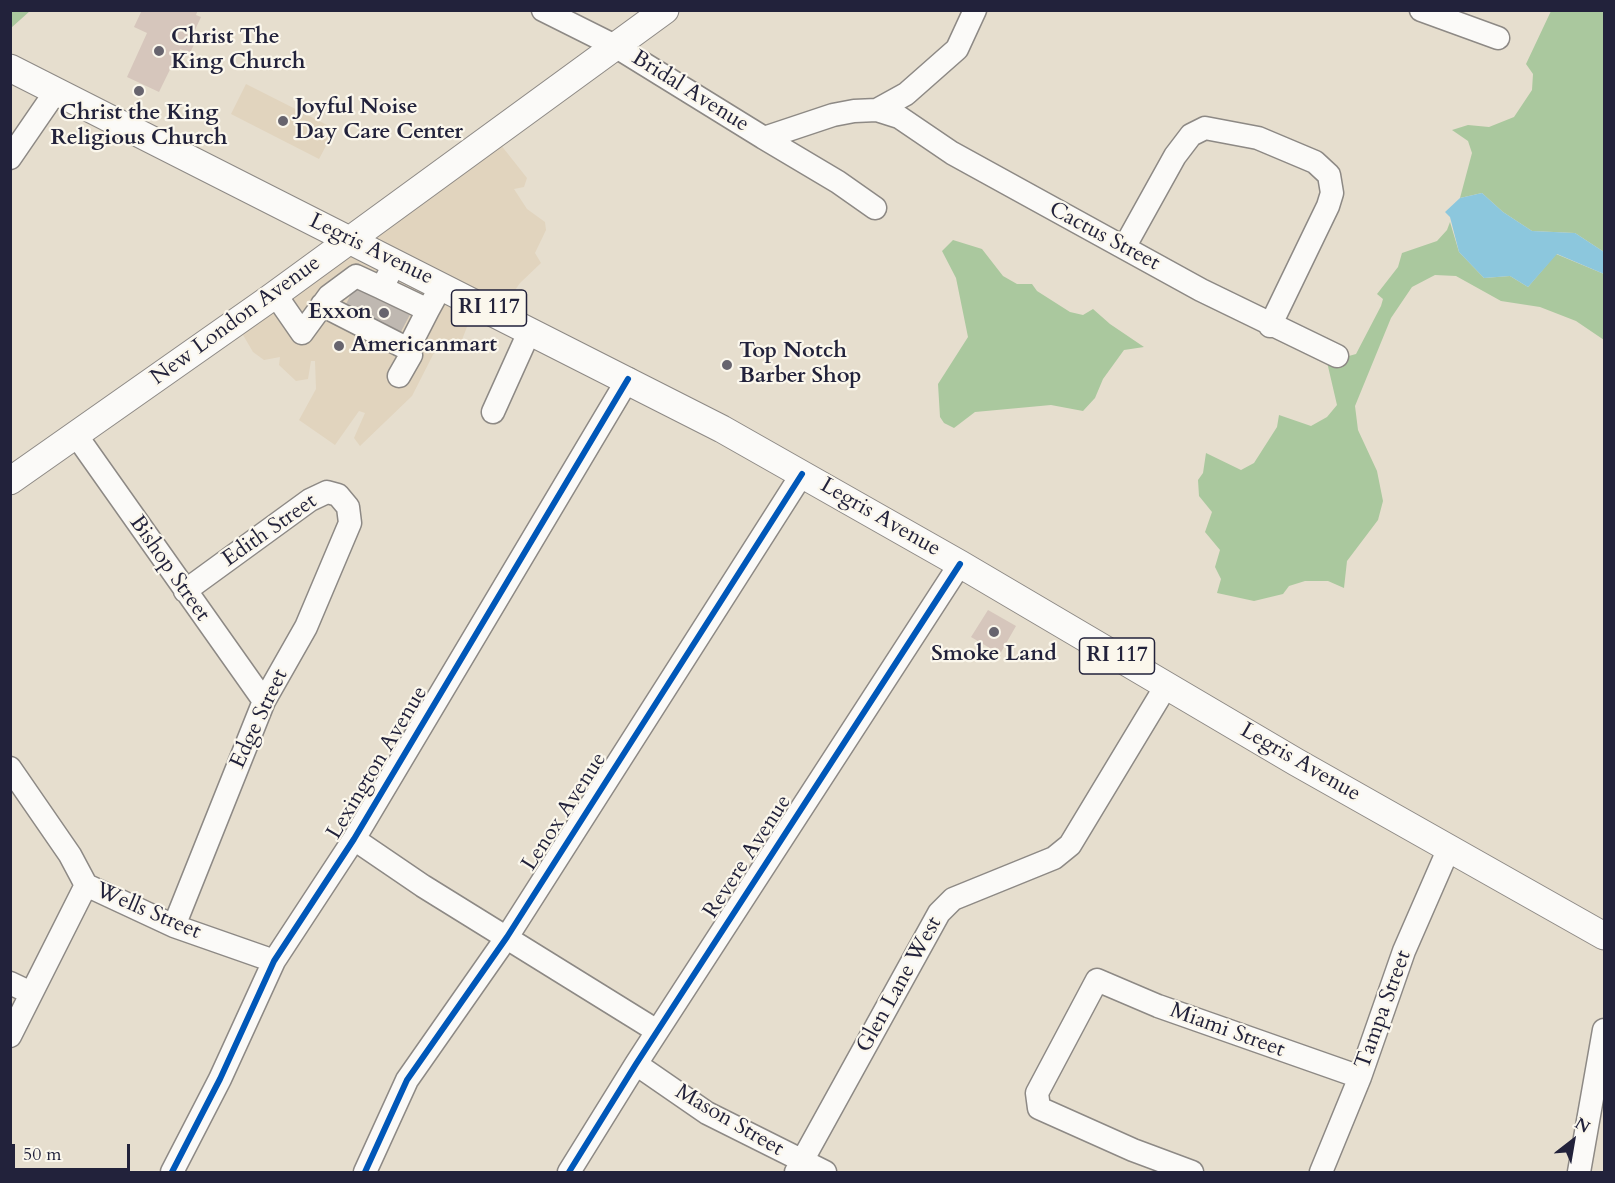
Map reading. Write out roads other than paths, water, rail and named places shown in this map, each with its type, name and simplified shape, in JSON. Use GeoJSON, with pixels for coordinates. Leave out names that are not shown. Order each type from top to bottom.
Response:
{"type":"FeatureCollection","features":[{"type":"Feature","properties":{"kind":"main road","name":"New London Avenue"},"geometry":{"type":"LineString","coordinates":[[10,481],[275,294],[664,10]]}},
{"type":"Feature","properties":{"kind":"main road","name":"Legris Avenue"},"geometry":{"type":"LineString","coordinates":[[10,68],[628,379],[960,564],[1166,686],[1605,936]]}},
{"type":"Feature","properties":{"kind":"street","name":"Bridal Avenue"},"geometry":{"type":"LineString","coordinates":[[543,10],[615,46],[764,138],[833,115],[877,110],[906,94],[957,49],[975,10]]}},
{"type":"Feature","properties":{"kind":"street"},"geometry":{"type":"LineString","coordinates":[[1427,11],[1498,38]]}},
{"type":"Feature","properties":{"kind":"street"},"geometry":{"type":"LineString","coordinates":[[10,158],[56,91]]}},
{"type":"Feature","properties":{"kind":"street","name":"Cactus Street"},"geometry":{"type":"LineString","coordinates":[[877,110],[899,117],[962,159],[1100,235],[1125,246],[1201,290],[1270,326],[1337,356]]}},
{"type":"Feature","properties":{"kind":"street"},"geometry":{"type":"LineString","coordinates":[[1125,246],[1175,156],[1191,135],[1205,129],[1257,138],[1315,162],[1329,175],[1332,193],[1270,326]]}},
{"type":"Feature","properties":{"kind":"street"},"geometry":{"type":"LineString","coordinates":[[764,138],[838,182],[875,208]]}},
{"type":"Feature","properties":{"kind":"street"},"geometry":{"type":"LineString","coordinates":[[378,308],[395,262]]}},
{"type":"Feature","properties":{"kind":"street"},"geometry":{"type":"LineString","coordinates":[[275,294],[302,333],[329,296],[357,276],[411,356],[399,376]]}},
{"type":"Feature","properties":{"kind":"street"},"geometry":{"type":"LineString","coordinates":[[408,349],[441,285]]}},
{"type":"Feature","properties":{"kind":"street"},"geometry":{"type":"LineString","coordinates":[[322,305],[428,310]]}},
{"type":"Feature","properties":{"kind":"street"},"geometry":{"type":"LineString","coordinates":[[493,412],[530,330]]}},
{"type":"Feature","properties":{"kind":"street","name":"Lexington Avenue"},"geometry":{"type":"LineString","coordinates":[[172,1173],[220,1080],[274,961],[354,839],[628,379]]}},
{"type":"Feature","properties":{"kind":"street","name":"Bishop Street"},"geometry":{"type":"LineString","coordinates":[[76,435],[264,702]]}},
{"type":"Feature","properties":{"kind":"street","name":"Lenox Avenue"},"geometry":{"type":"LineString","coordinates":[[365,1173],[407,1080],[507,937],[802,474]]}},
{"type":"Feature","properties":{"kind":"street","name":"Edith Street"},"geometry":{"type":"LineString","coordinates":[[185,591],[310,500],[327,492],[338,495],[348,507],[348,515]]}},
{"type":"Feature","properties":{"kind":"street","name":"Edge Street"},"geometry":{"type":"LineString","coordinates":[[174,926],[264,702],[306,627],[350,524],[348,515]]}},
{"type":"Feature","properties":{"kind":"street","name":"Revere Avenue"},"geometry":{"type":"LineString","coordinates":[[569,1173],[657,1031],[960,564]]}},
{"type":"Feature","properties":{"kind":"street","name":"Glen Lane West"},"geometry":{"type":"LineString","coordinates":[[798,1167],[939,913],[953,898],[1054,858],[1070,845],[1166,686]]}},
{"type":"Feature","properties":{"kind":"street","name":"Wells Street"},"geometry":{"type":"LineString","coordinates":[[10,768],[70,855],[86,885],[174,926],[274,961]]}},
{"type":"Feature","properties":{"kind":"street"},"geometry":{"type":"LineString","coordinates":[[354,839],[423,886],[657,1031]]}},
{"type":"Feature","properties":{"kind":"street","name":"Tampa Street"},"geometry":{"type":"LineString","coordinates":[[1321,1173],[1360,1077],[1404,951],[1449,848]]}},
{"type":"Feature","properties":{"kind":"street"},"geometry":{"type":"LineString","coordinates":[[10,1036],[86,885]]}},
{"type":"Feature","properties":{"kind":"street","name":"Miami Street"},"geometry":{"type":"LineString","coordinates":[[1192,1173],[1133,1150],[1039,1108],[1037,1093],[1096,980],[1158,1006],[1360,1077]]}},
{"type":"Feature","properties":{"kind":"street"},"geometry":{"type":"LineString","coordinates":[[10,983],[32,993]]}},
{"type":"Feature","properties":{"kind":"street"},"geometry":{"type":"LineString","coordinates":[[1579,1173],[1605,1030]]}},
{"type":"Feature","properties":{"kind":"street","name":"Mason Street"},"geometry":{"type":"LineString","coordinates":[[636,1064],[707,1113],[798,1167],[825,1173]]}},
{"type":"Feature","properties":{"kind":"water"},"geometry":{"type":"Polygon","coordinates":[[[1482,193],[1503,212],[1532,231],[1575,233],[1604,252],[1604,274],[1557,254],[1528,287],[1510,276],[1484,278],[1459,252],[1450,217],[1445,212],[1460,198],[1482,193]]]}},
{"type":"Feature","properties":{"kind":"tunnel"},"geometry":{"type":"LineString","coordinates":[[355,311],[364,292]]}},
{"type":"Feature","properties":{"kind":"tunnel"},"geometry":{"type":"LineString","coordinates":[[372,321],[382,301]]}},
{"type":"Feature","properties":{"kind":"tunnel"},"geometry":{"type":"LineString","coordinates":[[390,329],[400,310]]}},
{"type":"Feature","properties":{"kind":"place","name":"Christ The King Church"},"geometry":{"type":"Point","coordinates":[159,51]}},
{"type":"Feature","properties":{"kind":"place","name":"Christ the King Religious Church"},"geometry":{"type":"Point","coordinates":[139,91]}},
{"type":"Feature","properties":{"kind":"place","name":"Joyful Noise Day Care Center"},"geometry":{"type":"Point","coordinates":[283,121]}},
{"type":"Feature","properties":{"kind":"place","name":"Exxon"},"geometry":{"type":"Point","coordinates":[384,313]}},
{"type":"Feature","properties":{"kind":"place","name":"Americanmart"},"geometry":{"type":"Point","coordinates":[339,346]}},
{"type":"Feature","properties":{"kind":"place","name":"Top Notch Barber Shop"},"geometry":{"type":"Point","coordinates":[727,365]}},
{"type":"Feature","properties":{"kind":"place","name":"Smoke Land"},"geometry":{"type":"Point","coordinates":[994,632]}}]}
